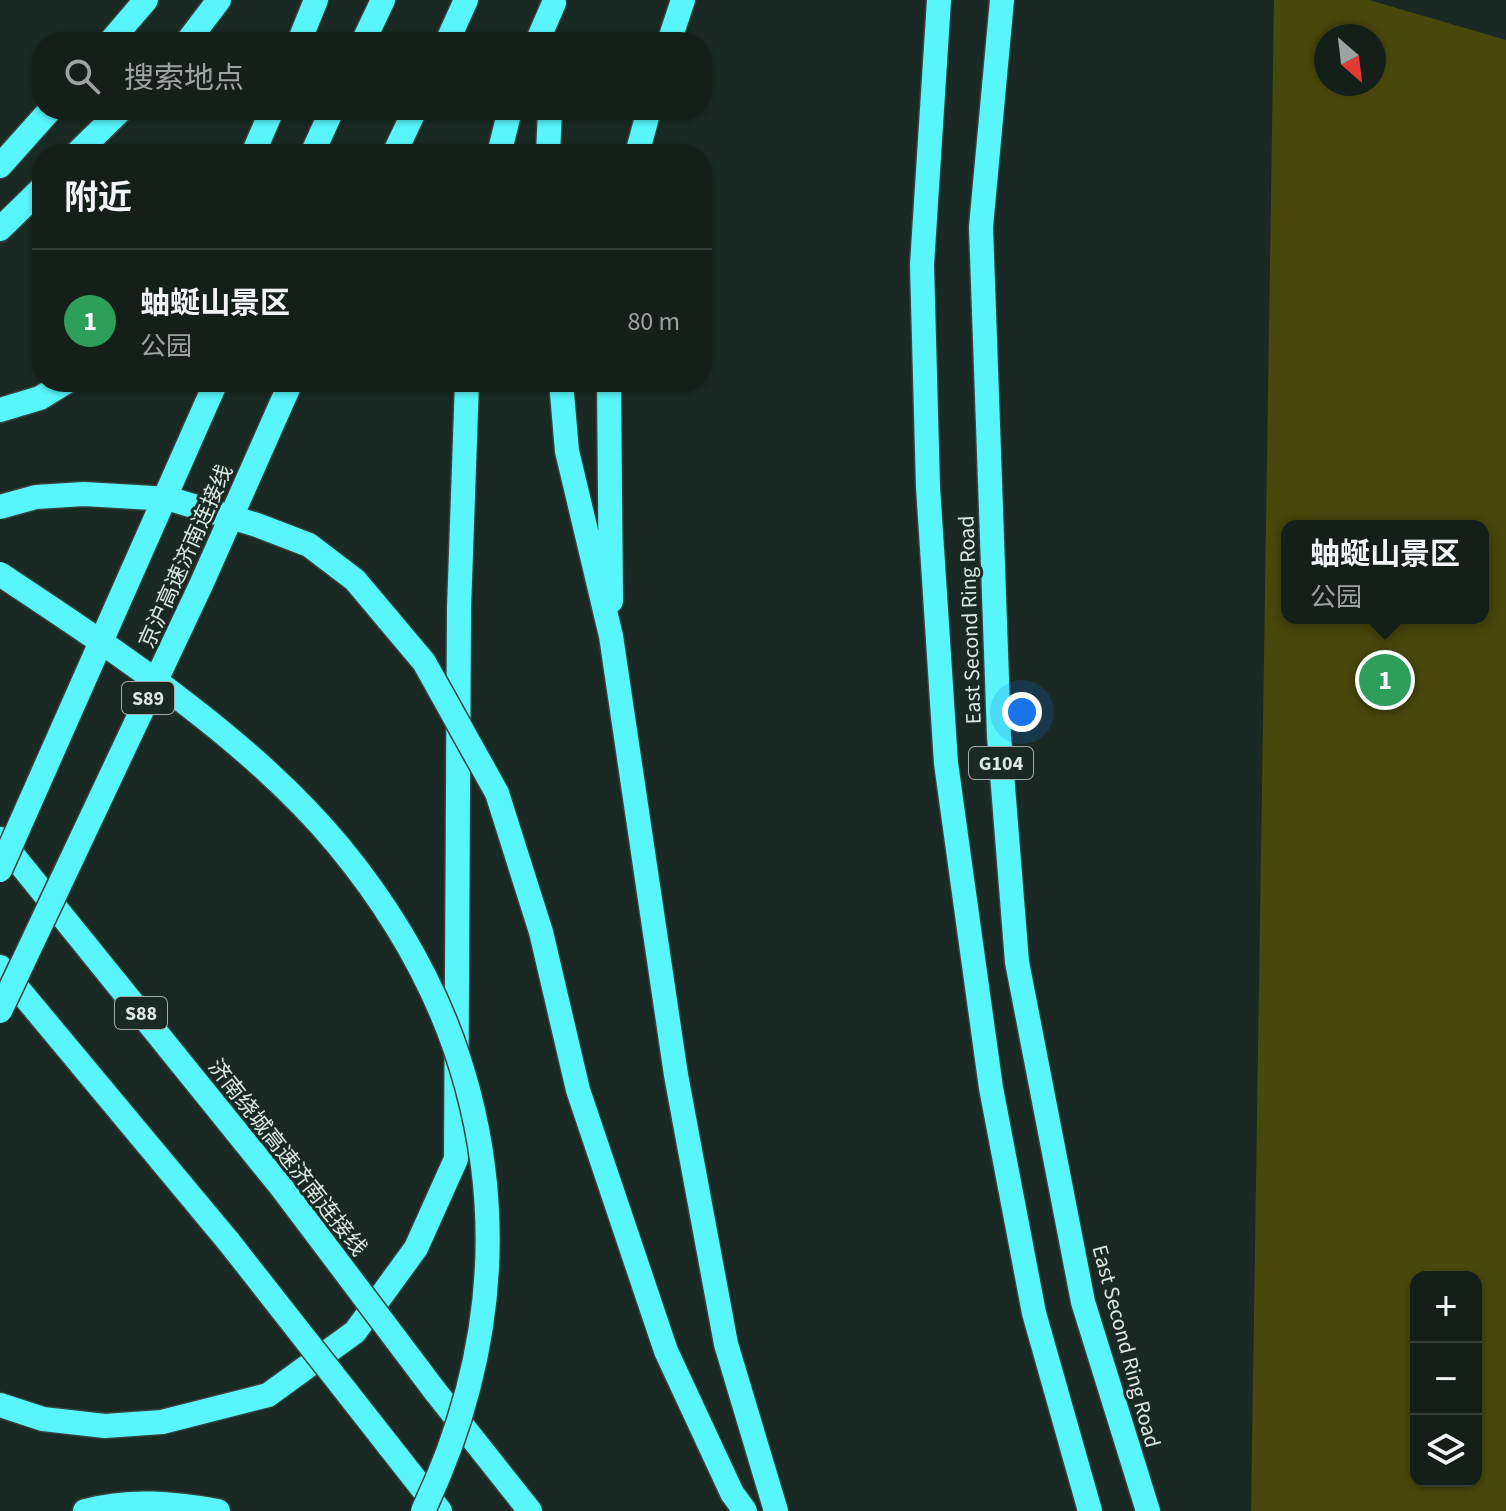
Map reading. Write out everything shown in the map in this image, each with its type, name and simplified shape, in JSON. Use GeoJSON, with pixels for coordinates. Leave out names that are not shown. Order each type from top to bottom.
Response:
{"type":"FeatureCollection","features":[{"type":"Feature","properties":{"kind":"highway"},"geometry":{"type":"LineString","coordinates":[[119,32],[146,0]]}},
{"type":"Feature","properties":{"kind":"highway"},"geometry":{"type":"LineString","coordinates":[[195,32],[219,0]]}},
{"type":"Feature","properties":{"kind":"highway"},"geometry":{"type":"LineString","coordinates":[[303,32],[316,0]]}},
{"type":"Feature","properties":{"kind":"highway"},"geometry":{"type":"LineString","coordinates":[[368,32],[383,0]]}},
{"type":"Feature","properties":{"kind":"highway"},"geometry":{"type":"LineString","coordinates":[[452,32],[466,0]]}},
{"type":"Feature","properties":{"kind":"highway"},"geometry":{"type":"LineString","coordinates":[[672,32],[683,0]]}},
{"type":"Feature","properties":{"kind":"highway","name":"East Second Ring Road"},"geometry":{"type":"LineString","coordinates":[[939,0],[922,265],[928,487],[946,763],[991,1088],[1034,1313],[1090,1511]]}},
{"type":"Feature","properties":{"kind":"highway","name":"East Second Ring Road"},"geometry":{"type":"LineString","coordinates":[[1002,0],[981,227],[999,736],[1017,962],[1083,1302],[1148,1511]]}},
{"type":"Feature","properties":{"kind":"highway"},"geometry":{"type":"LineString","coordinates":[[541,32],[554,1]]}},
{"type":"Feature","properties":{"kind":"highway"},"geometry":{"type":"LineString","coordinates":[[552,32],[554,1]]}},
{"type":"Feature","properties":{"kind":"highway"},"geometry":{"type":"LineString","coordinates":[[0,166],[41,120]]}},
{"type":"Feature","properties":{"kind":"highway"},"geometry":{"type":"LineString","coordinates":[[86,144],[111,120]]}},
{"type":"Feature","properties":{"kind":"highway"},"geometry":{"type":"LineString","coordinates":[[257,144],[268,120]]}},
{"type":"Feature","properties":{"kind":"highway"},"geometry":{"type":"LineString","coordinates":[[317,144],[327,120]]}},
{"type":"Feature","properties":{"kind":"highway"},"geometry":{"type":"LineString","coordinates":[[399,144],[410,120]]}},
{"type":"Feature","properties":{"kind":"highway"},"geometry":{"type":"LineString","coordinates":[[502,144],[508,120]]}},
{"type":"Feature","properties":{"kind":"highway"},"geometry":{"type":"LineString","coordinates":[[548,144],[550,120]]}},
{"type":"Feature","properties":{"kind":"highway"},"geometry":{"type":"LineString","coordinates":[[640,144],[646,120]]}},
{"type":"Feature","properties":{"kind":"highway"},"geometry":{"type":"LineString","coordinates":[[0,229],[32,198]]}},
{"type":"Feature","properties":{"kind":"highway"},"geometry":{"type":"LineString","coordinates":[[0,410],[50,392]]}},
{"type":"Feature","properties":{"kind":"highway","name":"京沪高速济南连接线"},"geometry":{"type":"LineString","coordinates":[[0,870],[212,392]]}},
{"type":"Feature","properties":{"kind":"highway","name":"京沪高速济南连接线"},"geometry":{"type":"LineString","coordinates":[[0,1011],[201,585],[287,392]]}},
{"type":"Feature","properties":{"kind":"highway"},"geometry":{"type":"LineString","coordinates":[[0,1405],[43,1419],[105,1426],[162,1422],[268,1395],[355,1332],[416,1248],[456,1159],[459,609],[467,392]]}},
{"type":"Feature","properties":{"kind":"highway"},"geometry":{"type":"LineString","coordinates":[[562,392],[567,451],[611,636],[676,1075],[726,1344],[776,1511]]}},
{"type":"Feature","properties":{"kind":"highway"},"geometry":{"type":"LineString","coordinates":[[609,392],[611,636]]}},
{"type":"Feature","properties":{"kind":"highway"},"geometry":{"type":"LineString","coordinates":[[0,507],[36,497],[84,494],[170,499],[257,525],[309,545],[355,580],[424,662],[497,793],[541,932],[578,1090],[666,1351],[732,1493],[745,1511]]}},
{"type":"Feature","properties":{"kind":"highway"},"geometry":{"type":"LineString","coordinates":[[0,574],[186,706],[262,769],[337,845],[385,910],[453,1039],[472,1104],[487,1180],[490,1260],[469,1394],[440,1475],[423,1511]]}},
{"type":"Feature","properties":{"kind":"highway","name":"济南绕城高速济南连接线"},"geometry":{"type":"LineString","coordinates":[[0,839],[282,1188],[530,1511]]}},
{"type":"Feature","properties":{"kind":"highway"},"geometry":{"type":"LineString","coordinates":[[0,967],[229,1242],[440,1511]]}},
{"type":"Feature","properties":{"kind":"highway"},"geometry":{"type":"LineString","coordinates":[[85,1511],[112,1504],[165,1502],[218,1511]]}},
{"type":"Feature","properties":{"kind":"shaded area"},"geometry":{"type":"Polygon","coordinates":[[[1274,0],[1369,0],[1506,40],[1506,1511],[1251,1511],[1274,0]]]}},
{"type":"Feature","properties":{"kind":"place","name":"蚰蜒山景区"},"geometry":{"type":"Point","coordinates":[1385,680]}}]}
